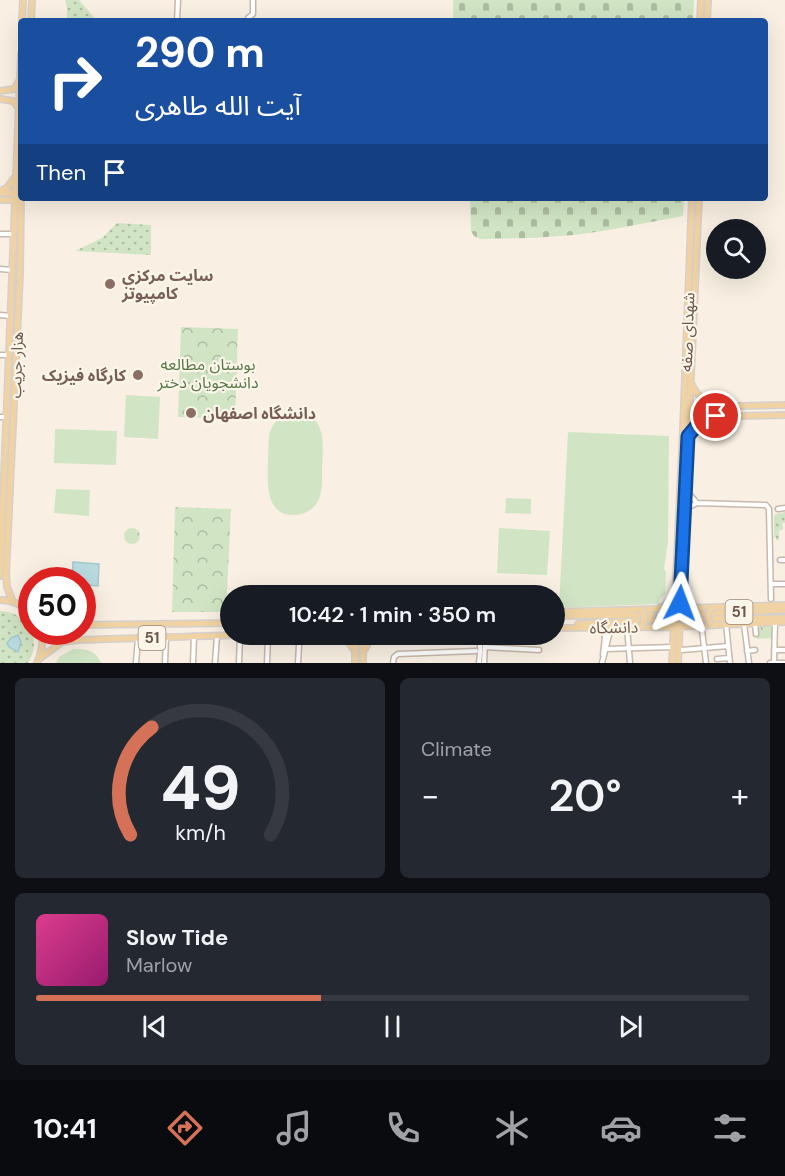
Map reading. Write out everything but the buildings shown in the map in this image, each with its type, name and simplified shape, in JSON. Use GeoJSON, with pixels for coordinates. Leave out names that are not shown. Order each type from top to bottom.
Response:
{"type":"FeatureCollection","features":[{"type":"Feature","properties":{"kind":"main road"},"geometry":{"type":"LineString","coordinates":[[22,18],[23,0]]}},
{"type":"Feature","properties":{"kind":"main road"},"geometry":{"type":"LineString","coordinates":[[31,18],[32,0]]}},
{"type":"Feature","properties":{"kind":"main road"},"geometry":{"type":"LineString","coordinates":[[700,18],[701,0]]}},
{"type":"Feature","properties":{"kind":"main road"},"geometry":{"type":"LineString","coordinates":[[707,18],[708,0]]}},
{"type":"Feature","properties":{"kind":"main road"},"geometry":{"type":"LineString","coordinates":[[0,92],[14,89],[18,83]]}},
{"type":"Feature","properties":{"kind":"main road"},"geometry":{"type":"LineString","coordinates":[[0,99],[13,101],[18,107],[15,177],[18,193],[14,200],[10,316],[3,417],[7,506],[1,534],[0,576]]}},
{"type":"Feature","properties":{"kind":"main road"},"geometry":{"type":"LineString","coordinates":[[0,192],[7,188],[15,177]]}},
{"type":"Feature","properties":{"kind":"main road"},"geometry":{"type":"LineString","coordinates":[[0,192],[18,193]]}},
{"type":"Feature","properties":{"kind":"main road"},"geometry":{"type":"LineString","coordinates":[[0,200],[18,199]]}},
{"type":"Feature","properties":{"kind":"main road","name":"هزار جریب"},"geometry":{"type":"LineString","coordinates":[[13,602],[7,587],[6,574],[7,506],[17,352],[21,201]]}},
{"type":"Feature","properties":{"kind":"main road","name":"شهدای صفه"},"geometry":{"type":"LineString","coordinates":[[678,649],[676,618],[692,201]]}},
{"type":"Feature","properties":{"kind":"main road","name":"شهدای صفه"},"geometry":{"type":"LineString","coordinates":[[678,591],[685,509],[699,201]]}},
{"type":"Feature","properties":{"kind":"main road"},"geometry":{"type":"LineString","coordinates":[[8,354],[17,352]]}},
{"type":"Feature","properties":{"kind":"main road"},"geometry":{"type":"LineString","coordinates":[[691,384],[696,394],[715,406]]}},
{"type":"Feature","properties":{"kind":"main road"},"geometry":{"type":"LineString","coordinates":[[785,405],[690,406],[684,411],[689,417],[785,416]]}},
{"type":"Feature","properties":{"kind":"main road"},"geometry":{"type":"LineString","coordinates":[[715,406],[713,411],[716,416]]}},
{"type":"Feature","properties":{"kind":"main road"},"geometry":{"type":"LineString","coordinates":[[688,436],[699,423],[716,416]]}},
{"type":"Feature","properties":{"kind":"main road"},"geometry":{"type":"LineString","coordinates":[[659,608],[669,602],[678,591],[695,614],[712,608],[782,605]]}},
{"type":"Feature","properties":{"kind":"main road"},"geometry":{"type":"LineString","coordinates":[[0,600],[18,604]]}},
{"type":"Feature","properties":{"kind":"main road","name":"دانشگاه"},"geometry":{"type":"LineString","coordinates":[[565,612],[659,608],[677,609],[695,614]]}},
{"type":"Feature","properties":{"kind":"main road"},"geometry":{"type":"LineString","coordinates":[[712,608],[707,616],[712,625]]}},
{"type":"Feature","properties":{"kind":"main road"},"geometry":{"type":"LineString","coordinates":[[640,609],[645,618],[640,627]]}},
{"type":"Feature","properties":{"kind":"main road","name":"51"},"geometry":{"type":"LineString","coordinates":[[695,614],[785,610]]}},
{"type":"Feature","properties":{"kind":"main road","name":"51"},"geometry":{"type":"LineString","coordinates":[[695,614],[785,620]]}},
{"type":"Feature","properties":{"kind":"main road"},"geometry":{"type":"LineString","coordinates":[[565,616],[653,620],[661,629],[676,633],[686,631],[692,626]]}},
{"type":"Feature","properties":{"kind":"main road"},"geometry":{"type":"LineString","coordinates":[[565,625],[653,620]]}},
{"type":"Feature","properties":{"kind":"main road","name":"دانشگاه"},"geometry":{"type":"LineString","coordinates":[[565,626],[640,627],[653,620],[676,633],[692,626],[785,620]]}},
{"type":"Feature","properties":{"kind":"main road","name":"51"},"geometry":{"type":"LineString","coordinates":[[96,625],[220,623]]}},
{"type":"Feature","properties":{"kind":"main road","name":"51"},"geometry":{"type":"LineString","coordinates":[[96,639],[220,636]]}},
{"type":"Feature","properties":{"kind":"main road"},"geometry":{"type":"LineString","coordinates":[[38,661],[42,645]]}},
{"type":"Feature","properties":{"kind":"main road"},"geometry":{"type":"LineString","coordinates":[[38,661],[58,645]]}},
{"type":"Feature","properties":{"kind":"main road"},"geometry":{"type":"LineString","coordinates":[[350,645],[355,653]]}},
{"type":"Feature","properties":{"kind":"main road"},"geometry":{"type":"LineString","coordinates":[[355,645],[355,663]]}},
{"type":"Feature","properties":{"kind":"main road"},"geometry":{"type":"LineString","coordinates":[[363,645],[363,663]]}},
{"type":"Feature","properties":{"kind":"main road"},"geometry":{"type":"LineString","coordinates":[[363,653],[366,645]]}},
{"type":"Feature","properties":{"kind":"main road"},"geometry":{"type":"LineString","coordinates":[[672,663],[678,649]]}},
{"type":"Feature","properties":{"kind":"main road"},"geometry":{"type":"LineString","coordinates":[[678,649],[678,663]]}},
{"type":"Feature","properties":{"kind":"street"},"geometry":{"type":"LineString","coordinates":[[177,18],[178,0]]}},
{"type":"Feature","properties":{"kind":"street"},"geometry":{"type":"LineString","coordinates":[[249,18],[253,14],[253,0]]}},
{"type":"Feature","properties":{"kind":"street"},"geometry":{"type":"LineString","coordinates":[[0,234],[13,234]]}},
{"type":"Feature","properties":{"kind":"street"},"geometry":{"type":"LineString","coordinates":[[0,269],[12,270]]}},
{"type":"Feature","properties":{"kind":"street"},"geometry":{"type":"LineString","coordinates":[[0,315],[10,316]]}},
{"type":"Feature","properties":{"kind":"street"},"geometry":{"type":"LineString","coordinates":[[0,355],[8,354]]}},
{"type":"Feature","properties":{"kind":"street"},"geometry":{"type":"LineString","coordinates":[[686,490],[697,502]]}},
{"type":"Feature","properties":{"kind":"street"},"geometry":{"type":"LineString","coordinates":[[685,509],[697,502],[766,505],[769,509],[771,599],[764,606]]}},
{"type":"Feature","properties":{"kind":"street"},"geometry":{"type":"LineString","coordinates":[[778,509],[785,508]]}},
{"type":"Feature","properties":{"kind":"street"},"geometry":{"type":"LineString","coordinates":[[771,585],[785,584]]}},
{"type":"Feature","properties":{"kind":"street"},"geometry":{"type":"LineString","coordinates":[[771,599],[782,605]]}},
{"type":"Feature","properties":{"kind":"street"},"geometry":{"type":"LineString","coordinates":[[775,622],[773,663],[785,663]]}},
{"type":"Feature","properties":{"kind":"street"},"geometry":{"type":"LineString","coordinates":[[755,623],[756,634]]}},
{"type":"Feature","properties":{"kind":"street"},"geometry":{"type":"LineString","coordinates":[[717,659],[729,660],[726,624]]}},
{"type":"Feature","properties":{"kind":"street"},"geometry":{"type":"LineString","coordinates":[[744,624],[749,663]]}},
{"type":"Feature","properties":{"kind":"street"},"geometry":{"type":"LineString","coordinates":[[601,627],[607,634],[606,650],[602,661]]}},
{"type":"Feature","properties":{"kind":"street"},"geometry":{"type":"LineString","coordinates":[[602,661],[607,634],[611,627]]}},
{"type":"Feature","properties":{"kind":"street"},"geometry":{"type":"LineString","coordinates":[[627,627],[630,663]]}},
{"type":"Feature","properties":{"kind":"street"},"geometry":{"type":"LineString","coordinates":[[702,630],[706,663]]}},
{"type":"Feature","properties":{"kind":"street"},"geometry":{"type":"LineString","coordinates":[[193,663],[194,636]]}},
{"type":"Feature","properties":{"kind":"street"},"geometry":{"type":"LineString","coordinates":[[215,663],[217,636]]}},
{"type":"Feature","properties":{"kind":"street"},"geometry":{"type":"LineString","coordinates":[[165,663],[166,637]]}},
{"type":"Feature","properties":{"kind":"street"},"geometry":{"type":"LineString","coordinates":[[136,663],[138,638]]}},
{"type":"Feature","properties":{"kind":"street"},"geometry":{"type":"LineString","coordinates":[[239,663],[240,645]]}},
{"type":"Feature","properties":{"kind":"street"},"geometry":{"type":"LineString","coordinates":[[267,663],[269,645]]}},
{"type":"Feature","properties":{"kind":"street"},"geometry":{"type":"LineString","coordinates":[[299,645],[298,663],[306,663]]}},
{"type":"Feature","properties":{"kind":"street"},"geometry":{"type":"LineString","coordinates":[[479,663],[480,645]]}},
{"type":"Feature","properties":{"kind":"street"},"geometry":{"type":"LineString","coordinates":[[606,650],[728,646]]}},
{"type":"Feature","properties":{"kind":"street"},"geometry":{"type":"LineString","coordinates":[[484,663],[485,647],[539,650]]}},
{"type":"Feature","properties":{"kind":"street"},"geometry":{"type":"LineString","coordinates":[[747,651],[755,650]]}},
{"type":"Feature","properties":{"kind":"street"},"geometry":{"type":"LineString","coordinates":[[774,650],[785,650]]}},
{"type":"Feature","properties":{"kind":"street"},"geometry":{"type":"LineString","coordinates":[[393,663],[394,657],[398,654],[476,651]]}},
{"type":"Feature","properties":{"kind":"green space"},"geometry":{"type":"Polygon","coordinates":[[[65,0],[79,0],[94,17],[67,18],[65,0]]]}},
{"type":"Feature","properties":{"kind":"green space"},"geometry":{"type":"Polygon","coordinates":[[[453,0],[694,0],[693,18],[453,18],[453,0]]]}},
{"type":"Feature","properties":{"kind":"green space"},"geometry":{"type":"Polygon","coordinates":[[[470,201],[684,201],[683,216],[603,231],[531,238],[480,239],[471,231],[470,201]]]}},
{"type":"Feature","properties":{"kind":"green space"},"geometry":{"type":"Polygon","coordinates":[[[117,223],[151,225],[151,255],[75,251],[102,238],[117,223]]]}},
{"type":"Feature","properties":{"kind":"green space","name":"بوستان مطالعه دانشجویان دختر"},"geometry":{"type":"Polygon","coordinates":[[[181,327],[238,329],[235,419],[178,417],[181,327]]]}},
{"type":"Feature","properties":{"kind":"green space"},"geometry":{"type":"Polygon","coordinates":[[[126,395],[160,397],[158,439],[124,437],[126,395]]]}},
{"type":"Feature","properties":{"kind":"green space"},"geometry":{"type":"Polygon","coordinates":[[[294,412],[313,418],[318,424],[323,441],[320,497],[312,509],[296,515],[285,514],[278,510],[273,504],[268,486],[270,431],[284,415],[294,412]]]}},
{"type":"Feature","properties":{"kind":"green space"},"geometry":{"type":"Polygon","coordinates":[[[55,429],[117,431],[116,465],[54,463],[55,429]]]}},
{"type":"Feature","properties":{"kind":"green space"},"geometry":{"type":"Polygon","coordinates":[[[568,432],[669,436],[665,594],[659,604],[565,608],[565,585],[560,585],[568,432]]]}},
{"type":"Feature","properties":{"kind":"green space"},"geometry":{"type":"Polygon","coordinates":[[[56,489],[90,490],[89,516],[54,513],[56,489]]]}},
{"type":"Feature","properties":{"kind":"green space"},"geometry":{"type":"Polygon","coordinates":[[[506,498],[531,499],[531,514],[505,513],[506,498]]]}},
{"type":"Feature","properties":{"kind":"green space"},"geometry":{"type":"Polygon","coordinates":[[[175,507],[231,509],[227,585],[220,585],[220,612],[172,612],[175,507]]]}},
{"type":"Feature","properties":{"kind":"green space"},"geometry":{"type":"Polygon","coordinates":[[[785,512],[785,523],[782,523],[783,529],[779,531],[779,540],[776,540],[776,537],[774,538],[774,515],[785,512]]]}},
{"type":"Feature","properties":{"kind":"green space"},"geometry":{"type":"Polygon","coordinates":[[[132,528],[138,530],[140,536],[138,542],[132,544],[126,542],[124,536],[126,530],[132,528]]]}},
{"type":"Feature","properties":{"kind":"green space"},"geometry":{"type":"Polygon","coordinates":[[[499,528],[550,531],[547,575],[497,573],[499,528]]]}},
{"type":"Feature","properties":{"kind":"green space"},"geometry":{"type":"Polygon","coordinates":[[[0,611],[18,616],[18,645],[34,645],[28,663],[0,663],[0,611]]]}},
{"type":"Feature","properties":{"kind":"green space"},"geometry":{"type":"Polygon","coordinates":[[[773,626],[773,638],[757,639],[756,627],[773,626]]]}},
{"type":"Feature","properties":{"kind":"green space"},"geometry":{"type":"Polygon","coordinates":[[[73,649],[90,651],[101,663],[56,663],[59,657],[73,649]]]}},
{"type":"Feature","properties":{"kind":"water"},"geometry":{"type":"Polygon","coordinates":[[[73,562],[99,564],[98,586],[96,586],[96,567],[73,567],[73,562]]]}},
{"type":"Feature","properties":{"kind":"water"},"geometry":{"type":"Polygon","coordinates":[[[18,635],[18,645],[20,645],[18,652],[9,647],[7,643],[18,635]]]}},
{"type":"Feature","properties":{"kind":"tunnel"},"geometry":{"type":"LineString","coordinates":[[652,615],[694,614]]}},
{"type":"Feature","properties":{"kind":"tunnel"},"geometry":{"type":"LineString","coordinates":[[652,620],[694,619]]}},
{"type":"Feature","properties":{"kind":"place","name":"سايت مرکزي کامپيوتر"},"geometry":{"type":"Point","coordinates":[110,284]}},
{"type":"Feature","properties":{"kind":"place","name":"کارگاه فیزیک"},"geometry":{"type":"Point","coordinates":[138,375]}},
{"type":"Feature","properties":{"kind":"place","name":"دانشگاه اصفهان"},"geometry":{"type":"Point","coordinates":[191,413]}},
{"type":"Feature","properties":{"kind":"route"},"geometry":{"type":"LineString","coordinates":[[680,603],[688,436],[699,423],[716,416]]}}]}
